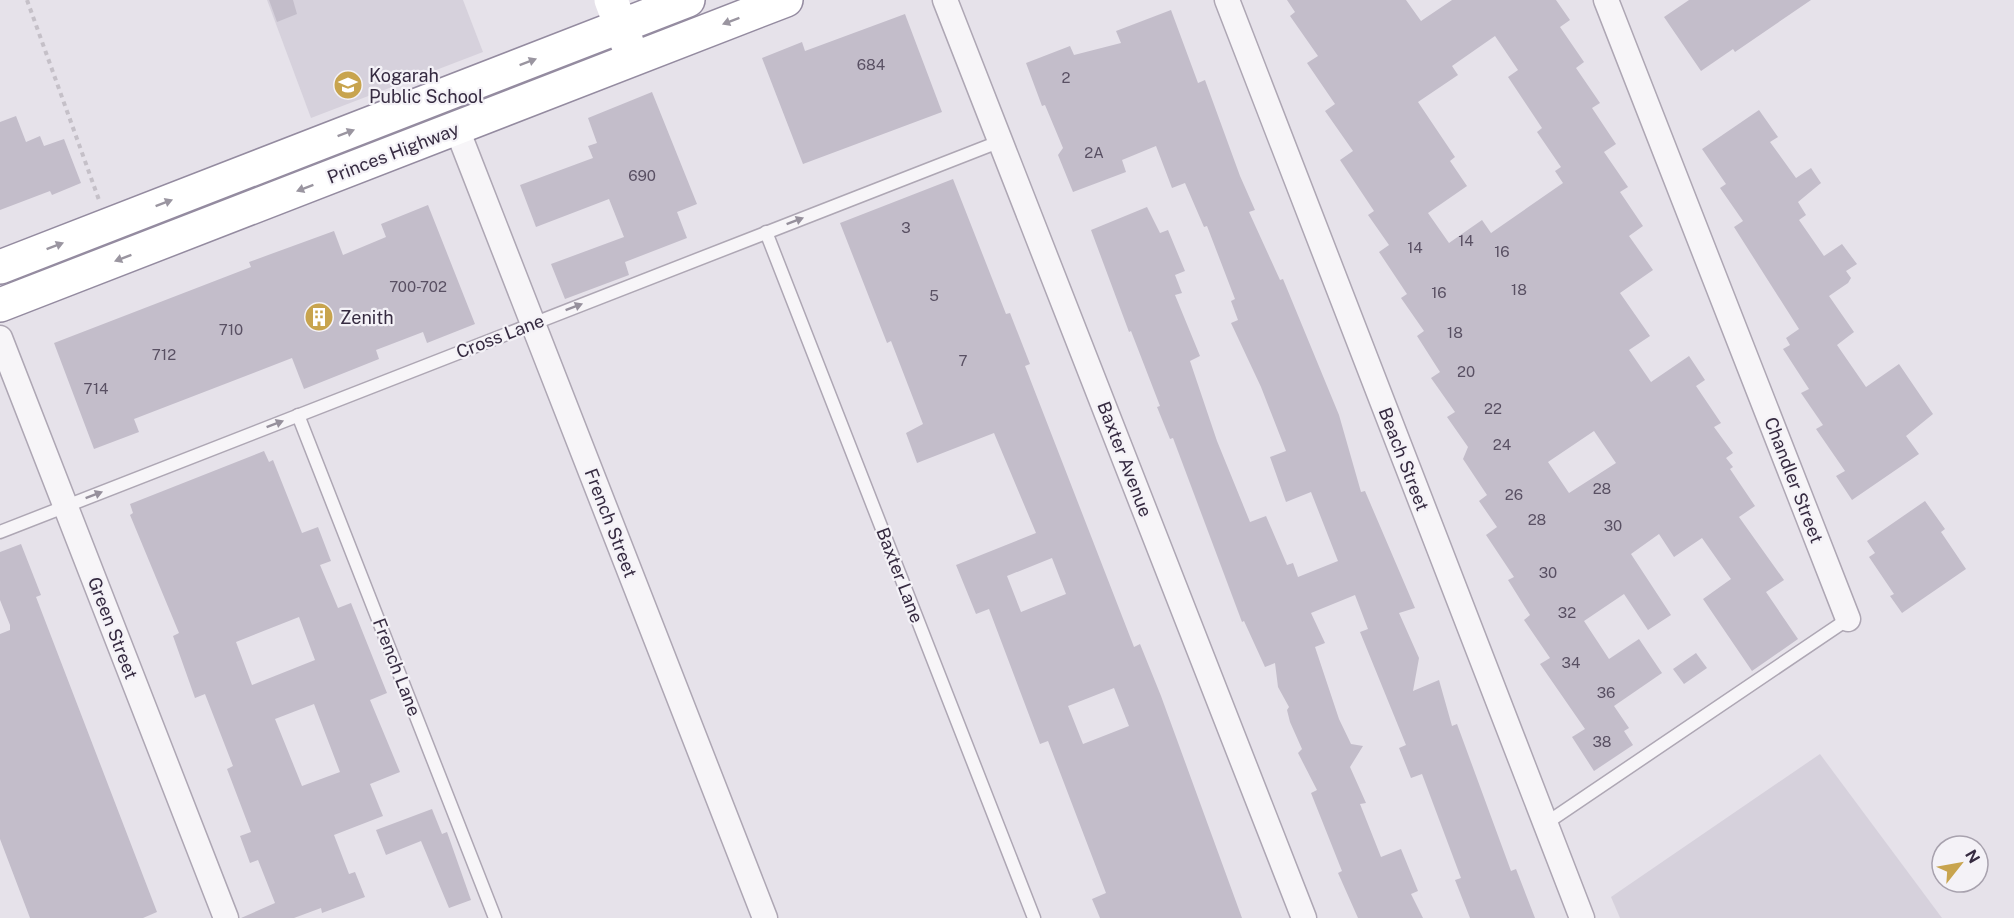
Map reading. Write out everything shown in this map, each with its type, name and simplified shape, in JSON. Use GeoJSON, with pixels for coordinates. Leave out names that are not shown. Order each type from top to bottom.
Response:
{"type":"FeatureCollection","features":[{"type":"Feature","properties":{"kind":"main road","name":"Princes Highway"},"geometry":{"type":"LineString","coordinates":[[0,267],[616,13],[688,0]]}},
{"type":"Feature","properties":{"kind":"main road","name":"Princes Highway"},"geometry":{"type":"LineString","coordinates":[[0,305],[786,0]]}},
{"type":"Feature","properties":{"kind":"main road"},"geometry":{"type":"LineString","coordinates":[[616,13],[633,58]]}},
{"type":"Feature","properties":{"kind":"street","name":"Baxter Avenue"},"geometry":{"type":"LineString","coordinates":[[945,0],[1304,918]]}},
{"type":"Feature","properties":{"kind":"street","name":"Beach Street"},"geometry":{"type":"LineString","coordinates":[[1227,0],[1582,918]]}},
{"type":"Feature","properties":{"kind":"street","name":"Chandler Street"},"geometry":{"type":"LineString","coordinates":[[1606,0],[1848,619]]}},
{"type":"Feature","properties":{"kind":"street","name":"French Street"},"geometry":{"type":"LineString","coordinates":[[458,129],[765,918]]}},
{"type":"Feature","properties":{"kind":"street","name":"Green Street"},"geometry":{"type":"LineString","coordinates":[[0,338],[226,918]]}},
{"type":"Feature","properties":{"kind":"lane","name":"Cross Lane"},"geometry":{"type":"LineString","coordinates":[[0,532],[1001,141]]}},
{"type":"Feature","properties":{"kind":"lane","name":"Baxter Lane"},"geometry":{"type":"LineString","coordinates":[[766,232],[1034,918]]}},
{"type":"Feature","properties":{"kind":"lane","name":"French Lane"},"geometry":{"type":"LineString","coordinates":[[298,415],[495,918]]}},
{"type":"Feature","properties":{"kind":"lane","name":"Chandler Street"},"geometry":{"type":"LineString","coordinates":[[1545,824],[1848,619]]}},
{"type":"Feature","properties":{"kind":"path"},"geometry":{"type":"LineString","coordinates":[[27,0],[100,204]]}},
{"type":"Feature","properties":{"kind":"shaded area","name":"Kogarah Public School"},"geometry":{"type":"Polygon","coordinates":[[[267,0],[463,0],[483,52],[311,118],[267,0]]]}},
{"type":"Feature","properties":{"kind":"shaded area"},"geometry":{"type":"Polygon","coordinates":[[[1820,754],[1942,918],[1620,918],[1611,897],[1820,754]]]}},
{"type":"Feature","properties":{"kind":"building"},"geometry":{"type":"Polygon","coordinates":[[[269,0],[293,0],[297,14],[277,22],[269,0]]]}},
{"type":"Feature","properties":{"kind":"building"},"geometry":{"type":"Polygon","coordinates":[[[1287,0],[1406,0],[1421,21],[1452,0],[1556,0],[1570,20],[1560,27],[1584,62],[1576,68],[1600,103],[1592,108],[1616,144],[1604,152],[1628,187],[1620,192],[1643,226],[1629,236],[1653,270],[1620,293],[1650,336],[1629,350],[1651,382],[1689,356],[1705,380],[1696,386],[1721,423],[1714,427],[1733,453],[1726,458],[1733,467],[1730,469],[1755,506],[1739,517],[1784,580],[1766,592],[1798,639],[1752,671],[1703,599],[1731,579],[1702,538],[1674,557],[1659,534],[1631,554],[1671,615],[1648,630],[1624,594],[1584,621],[1609,659],[1639,639],[1662,673],[1614,706],[1629,728],[1624,731],[1633,745],[1594,771],[1572,737],[1585,729],[1540,664],[1550,658],[1524,620],[1530,615],[1508,580],[1514,577],[1486,535],[1497,527],[1479,501],[1487,495],[1463,459],[1468,447],[1447,417],[1455,412],[1431,378],[1440,372],[1417,336],[1424,331],[1401,298],[1407,294],[1379,252],[1389,245],[1368,215],[1374,211],[1340,160],[1353,151],[1325,111],[1335,104],[1307,63],[1318,56],[1290,16],[1295,12],[1287,0]],[[1495,36],[1452,66],[1458,75],[1418,102],[1455,157],[1450,161],[1467,186],[1428,213],[1449,243],[1482,220],[1491,233],[1563,183],[1555,171],[1561,167],[1537,132],[1542,128],[1508,77],[1518,70],[1495,36]],[[1594,431],[1548,462],[1569,493],[1616,463],[1594,431]]]}},
{"type":"Feature","properties":{"kind":"building"},"geometry":{"type":"Polygon","coordinates":[[[1689,0],[1811,0],[1735,52],[1733,49],[1701,71],[1664,17],[1689,0]]]}},
{"type":"Feature","properties":{"kind":"building"},"geometry":{"type":"Polygon","coordinates":[[[1171,10],[1198,83],[1205,80],[1255,210],[1249,212],[1280,280],[1283,279],[1339,415],[1361,492],[1365,491],[1415,608],[1399,613],[1419,658],[1413,691],[1439,680],[1452,726],[1457,724],[1511,871],[1516,869],[1535,918],[1470,918],[1455,880],[1461,878],[1422,774],[1411,778],[1399,748],[1406,745],[1360,632],[1368,629],[1355,595],[1311,613],[1325,643],[1315,647],[1339,719],[1351,744],[1363,746],[1350,767],[1366,803],[1360,804],[1381,857],[1401,849],[1418,891],[1411,894],[1423,918],[1358,918],[1338,873],[1342,871],[1311,793],[1317,790],[1298,753],[1302,749],[1290,722],[1287,710],[1289,707],[1278,687],[1275,663],[1265,667],[1244,621],[1242,622],[1173,438],[1170,439],[1157,407],[1160,406],[1131,331],[1129,332],[1091,230],[1147,207],[1160,233],[1168,230],[1185,271],[1175,275],[1182,293],[1175,295],[1200,356],[1190,361],[1217,441],[1250,522],[1266,516],[1287,565],[1293,563],[1298,577],[1338,561],[1311,492],[1286,502],[1270,457],[1286,451],[1261,387],[1231,323],[1238,320],[1231,301],[1235,299],[1207,226],[1204,227],[1185,183],[1172,188],[1156,146],[1122,160],[1126,172],[1073,192],[1058,155],[1063,148],[1045,105],[1042,106],[1026,63],[1070,46],[1074,55],[1121,43],[1116,31],[1171,10]]]}},
{"type":"Feature","properties":{"kind":"building"},"geometry":{"type":"Polygon","coordinates":[[[905,14],[942,112],[803,164],[762,58],[802,42],[805,51],[905,14]]]}},
{"type":"Feature","properties":{"kind":"building"},"geometry":{"type":"Polygon","coordinates":[[[652,92],[697,204],[677,212],[687,238],[625,262],[629,275],[565,299],[551,264],[624,237],[609,199],[536,227],[520,185],[593,158],[588,146],[597,143],[588,118],[652,92]]]}},
{"type":"Feature","properties":{"kind":"building"},"geometry":{"type":"Polygon","coordinates":[[[1759,110],[1778,137],[1770,142],[1796,178],[1811,168],[1821,183],[1798,202],[1806,215],[1799,220],[1824,256],[1842,244],[1857,264],[1846,271],[1851,278],[1848,283],[1829,296],[1854,332],[1837,345],[1866,387],[1899,364],[1933,414],[1906,436],[1919,454],[1852,500],[1836,476],[1845,471],[1816,429],[1823,425],[1801,393],[1809,389],[1783,349],[1790,345],[1786,338],[1799,329],[1734,227],[1743,221],[1720,188],[1726,184],[1702,149],[1759,110]]]}},
{"type":"Feature","properties":{"kind":"building"},"geometry":{"type":"Polygon","coordinates":[[[16,116],[26,142],[40,136],[44,146],[64,139],[81,183],[52,195],[50,191],[0,210],[0,122],[16,116]]]}},
{"type":"Feature","properties":{"kind":"building"},"geometry":{"type":"Polygon","coordinates":[[[953,179],[1006,314],[1010,313],[1030,364],[1025,366],[1134,647],[1140,644],[1161,696],[1242,918],[1100,918],[1092,899],[1106,893],[1048,741],[1040,744],[989,609],[976,614],[956,565],[1036,533],[994,433],[917,463],[906,433],[923,424],[891,341],[887,343],[840,223],[953,179]],[[1052,558],[1007,576],[1021,612],[1066,594],[1052,558]],[[1114,688],[1068,706],[1083,744],[1129,726],[1114,688]]]}},
{"type":"Feature","properties":{"kind":"building"},"geometry":{"type":"Polygon","coordinates":[[[428,205],[475,324],[427,343],[423,332],[376,350],[379,359],[304,389],[292,358],[134,419],[139,432],[94,449],[54,343],[251,267],[249,262],[334,231],[343,255],[386,237],[381,224],[428,205]]]}},
{"type":"Feature","properties":{"kind":"building"},"geometry":{"type":"Polygon","coordinates":[[[264,451],[269,462],[273,460],[302,533],[318,527],[331,561],[320,565],[338,608],[351,603],[387,693],[370,700],[400,772],[370,784],[383,816],[334,835],[349,874],[355,872],[365,897],[322,913],[321,908],[294,918],[241,918],[275,903],[258,860],[250,863],[240,836],[251,832],[227,769],[233,766],[205,694],[195,698],[173,636],[179,633],[130,515],[133,513],[130,504],[264,451]],[[299,617],[236,642],[252,685],[315,660],[299,617]],[[314,704],[275,719],[302,786],[340,772],[314,704]]]}},
{"type":"Feature","properties":{"kind":"building"},"geometry":{"type":"Polygon","coordinates":[[[1925,501],[1945,529],[1941,532],[1966,569],[1902,613],[1890,596],[1894,594],[1869,557],[1875,553],[1867,541],[1925,501]]]}},
{"type":"Feature","properties":{"kind":"building"},"geometry":{"type":"Polygon","coordinates":[[[21,544],[41,595],[36,597],[157,912],[143,918],[30,918],[0,839],[0,634],[10,630],[10,625],[0,600],[0,552],[21,544]]]}},
{"type":"Feature","properties":{"kind":"building"},"geometry":{"type":"Polygon","coordinates":[[[1696,653],[1707,668],[1684,684],[1673,669],[1696,653]]]}},
{"type":"Feature","properties":{"kind":"building"},"geometry":{"type":"Polygon","coordinates":[[[432,809],[442,834],[447,832],[471,900],[449,908],[421,841],[386,855],[376,830],[432,809]]]}},
{"type":"Feature","properties":{"kind":"place","name":"Kogarah Public School"},"geometry":{"type":"Point","coordinates":[348,85]}},
{"type":"Feature","properties":{"kind":"place","name":"Zenith"},"geometry":{"type":"Point","coordinates":[319,317]}}]}
